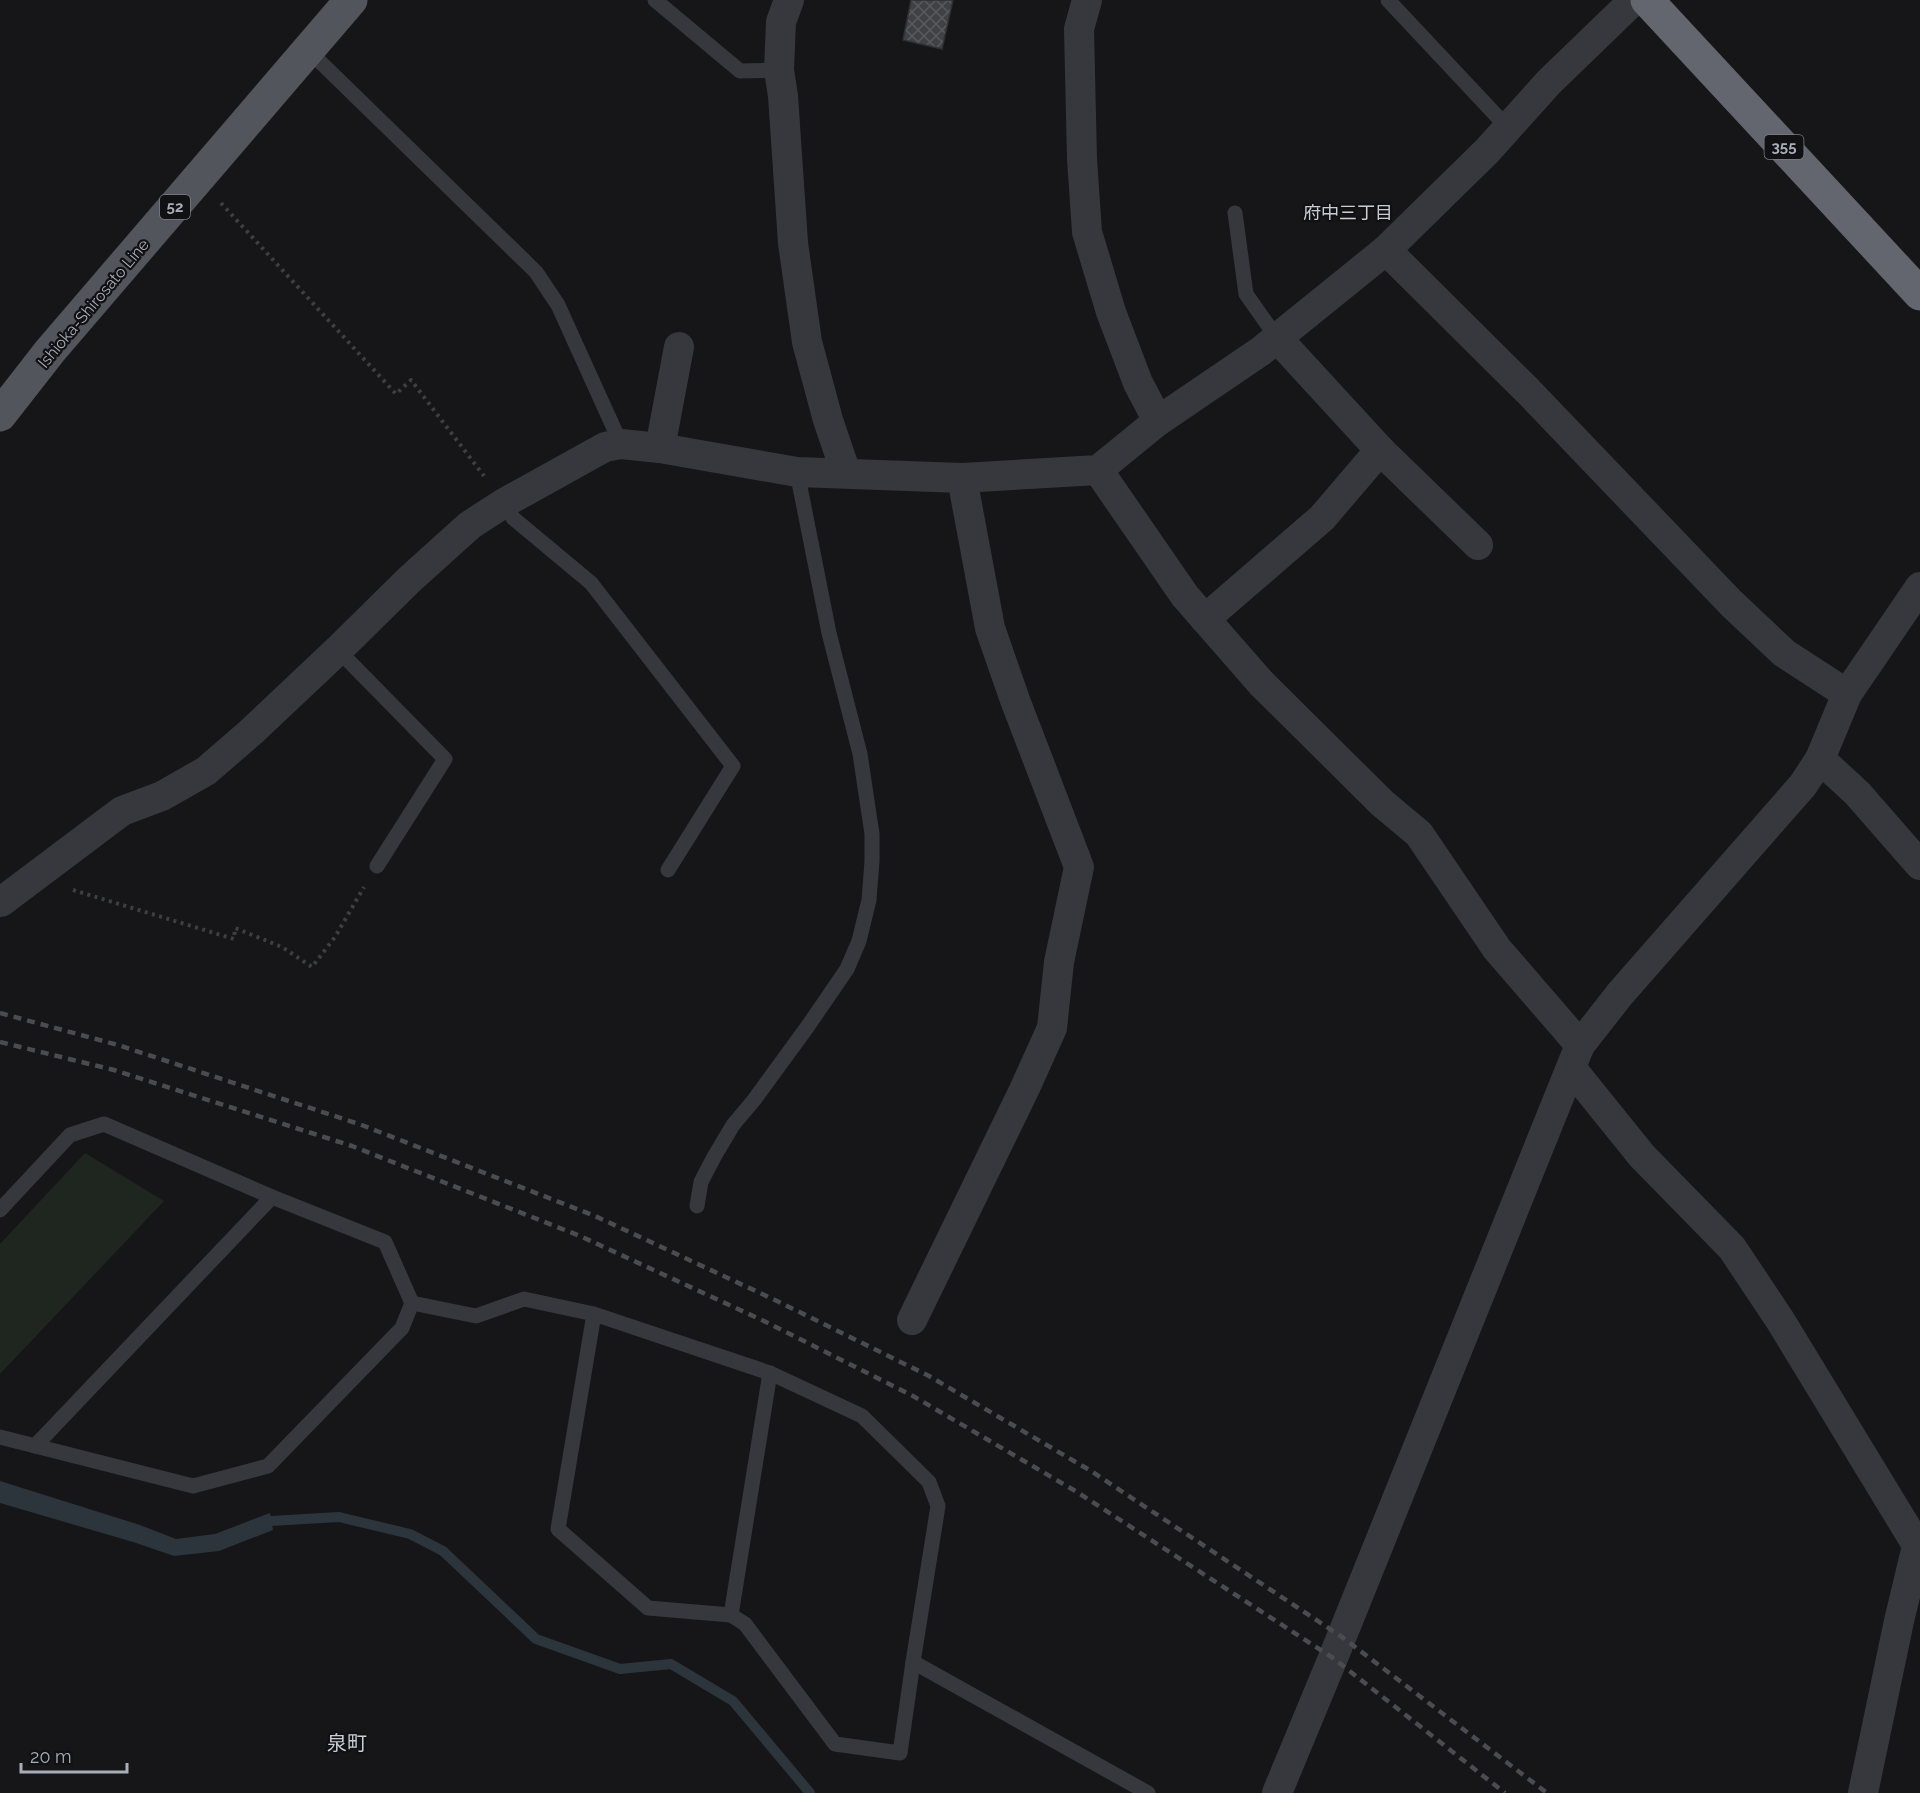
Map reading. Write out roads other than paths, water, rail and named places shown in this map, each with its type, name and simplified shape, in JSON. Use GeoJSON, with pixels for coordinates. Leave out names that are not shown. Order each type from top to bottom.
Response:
{"type":"FeatureCollection","features":[{"type":"Feature","properties":{"kind":"highway","name":"355"},"geometry":{"type":"LineString","coordinates":[[1647,0],[1920,294]]}},
{"type":"Feature","properties":{"kind":"main road","name":"Ishioka-Shirosato Line"},"geometry":{"type":"LineString","coordinates":[[0,415],[50,351],[309,51],[340,4]]}},
{"type":"Feature","properties":{"kind":"street"},"geometry":{"type":"LineString","coordinates":[[789,0],[781,22],[778,70],[783,96],[793,243],[807,342],[828,420],[846,473]]}},
{"type":"Feature","properties":{"kind":"street"},"geometry":{"type":"LineString","coordinates":[[1087,0],[1079,29],[1087,231],[1115,322],[1138,383],[1158,421]]}},
{"type":"Feature","properties":{"kind":"street"},"geometry":{"type":"LineString","coordinates":[[0,901],[122,811],[162,796],[206,771],[470,525],[504,503],[605,447],[621,444],[660,448],[797,472],[962,478],[1098,470],[1158,421],[1261,351],[1386,250],[1487,151],[1549,82],[1634,0]]}},
{"type":"Feature","properties":{"kind":"street"},"geometry":{"type":"LineString","coordinates":[[1386,250],[1528,391],[1731,603],[1784,653],[1847,694]]}},
{"type":"Feature","properties":{"kind":"street"},"geometry":{"type":"LineString","coordinates":[[1277,338],[1380,450],[1478,545]]}},
{"type":"Feature","properties":{"kind":"street"},"geometry":{"type":"LineString","coordinates":[[660,448],[679,347]]}},
{"type":"Feature","properties":{"kind":"street"},"geometry":{"type":"LineString","coordinates":[[1205,619],[1322,518],[1380,450]]}},
{"type":"Feature","properties":{"kind":"street"},"geometry":{"type":"LineString","coordinates":[[1098,470],[1185,596],[1205,619],[1262,682],[1382,803],[1419,834],[1497,949],[1576,1057],[1642,1156],[1732,1248],[1780,1320],[1919,1548],[1899,1621],[1863,1793]]}},
{"type":"Feature","properties":{"kind":"street"},"geometry":{"type":"LineString","coordinates":[[912,1320],[1052,1028],[1059,962],[1079,867],[990,628],[962,478]]}},
{"type":"Feature","properties":{"kind":"street"},"geometry":{"type":"LineString","coordinates":[[1277,1793],[1334,1658],[1576,1057],[1620,994],[1803,785],[1820,759],[1847,694],[1920,587]]}},
{"type":"Feature","properties":{"kind":"street"},"geometry":{"type":"LineString","coordinates":[[1820,759],[1857,794],[1920,865]]}},
{"type":"Feature","properties":{"kind":"lane"},"geometry":{"type":"LineString","coordinates":[[655,0],[740,71],[778,70]]}},
{"type":"Feature","properties":{"kind":"lane"},"geometry":{"type":"LineString","coordinates":[[1388,0],[1508,128]]}},
{"type":"Feature","properties":{"kind":"lane"},"geometry":{"type":"LineString","coordinates":[[309,51],[536,272],[558,305],[621,444]]}},
{"type":"Feature","properties":{"kind":"lane"},"geometry":{"type":"LineString","coordinates":[[1235,213],[1246,294],[1277,338]]}},
{"type":"Feature","properties":{"kind":"lane"},"geometry":{"type":"LineString","coordinates":[[697,1206],[701,1182],[733,1125],[754,1100],[847,969],[860,941],[869,900],[872,834],[860,754],[829,633],[797,472]]}},
{"type":"Feature","properties":{"kind":"lane"},"geometry":{"type":"LineString","coordinates":[[504,503],[513,519],[591,583],[733,766],[668,870]]}},
{"type":"Feature","properties":{"kind":"lane"},"geometry":{"type":"LineString","coordinates":[[338,650],[445,759],[377,866]]}},
{"type":"Feature","properties":{"kind":"lane"},"geometry":{"type":"LineString","coordinates":[[0,1210],[70,1136],[104,1124],[272,1197],[385,1242],[412,1303],[402,1328],[268,1466],[193,1486],[0,1437]]}},
{"type":"Feature","properties":{"kind":"lane"},"geometry":{"type":"LineString","coordinates":[[35,1446],[272,1197]]}},
{"type":"Feature","properties":{"kind":"lane"},"geometry":{"type":"LineString","coordinates":[[412,1303],[476,1316],[524,1299],[594,1314],[770,1373],[862,1416],[929,1482],[938,1506],[900,1753],[835,1744],[745,1624],[731,1615],[648,1608],[558,1529],[594,1314]]}},
{"type":"Feature","properties":{"kind":"lane"},"geometry":{"type":"LineString","coordinates":[[731,1615],[770,1373]]}},
{"type":"Feature","properties":{"kind":"lane"},"geometry":{"type":"LineString","coordinates":[[913,1662],[1148,1793]]}},
{"type":"Feature","properties":{"kind":"waterway"},"geometry":{"type":"LineString","coordinates":[[260,1525],[271,1521],[339,1517],[410,1534],[443,1551],[536,1639],[620,1669],[671,1664],[733,1701],[810,1793]]}},
{"type":"Feature","properties":{"kind":"railway"},"geometry":{"type":"LineString","coordinates":[[0,1013],[118,1045],[359,1124],[595,1216],[775,1300],[929,1376],[1091,1471],[1342,1637],[1547,1793]]}},
{"type":"Feature","properties":{"kind":"railway"},"geometry":{"type":"LineString","coordinates":[[0,1042],[114,1070],[352,1146],[580,1236],[766,1322],[913,1396],[1077,1492],[1333,1658],[1505,1793]]}},
{"type":"Feature","properties":{"kind":"district","name":"府中三丁目"},"geometry":{"type":"Point","coordinates":[1348,213]}},
{"type":"Feature","properties":{"kind":"district","name":"泉町"},"geometry":{"type":"Point","coordinates":[347,1743]}}]}
